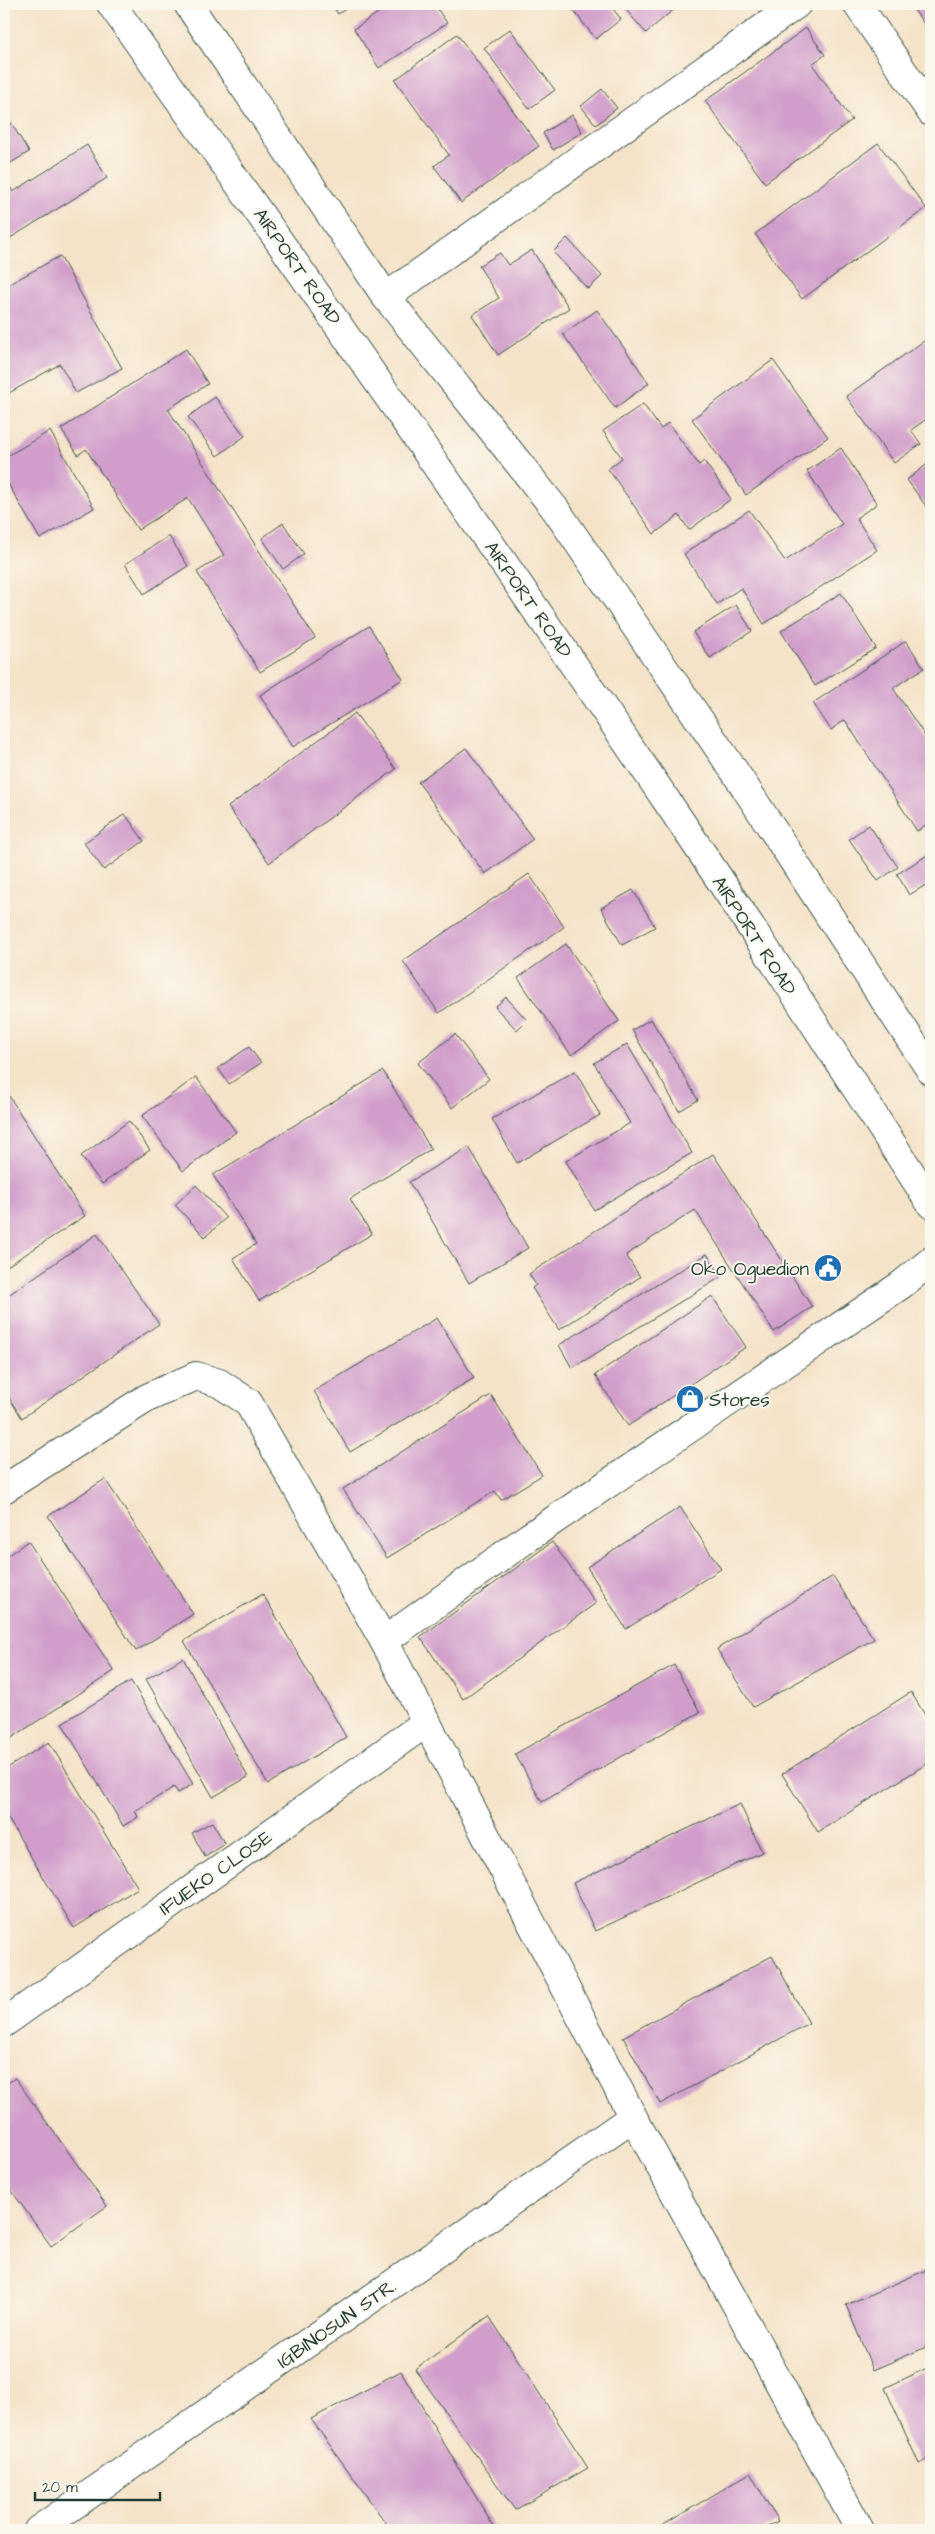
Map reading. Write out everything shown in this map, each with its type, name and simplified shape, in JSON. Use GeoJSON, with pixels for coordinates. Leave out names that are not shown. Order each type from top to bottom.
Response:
{"type":"FeatureCollection","features":[{"type":"Feature","properties":{"kind":"street","name":"AIRPORT ROAD"},"geometry":{"type":"LineString","coordinates":[[112,4],[356,347],[560,644],[686,830],[931,1204]]}},
{"type":"Feature","properties":{"kind":"street"},"geometry":{"type":"LineString","coordinates":[[188,4],[386,297],[556,510],[735,772],[931,1071]]}},
{"type":"Feature","properties":{"kind":"street"},"geometry":{"type":"LineString","coordinates":[[386,297],[797,4]]}},
{"type":"Feature","properties":{"kind":"street"},"geometry":{"type":"LineString","coordinates":[[857,4],[931,112]]}},
{"type":"Feature","properties":{"kind":"street"},"geometry":{"type":"LineString","coordinates":[[384,1641],[529,1537],[901,1285],[931,1261]]}},
{"type":"Feature","properties":{"kind":"street"},"geometry":{"type":"LineString","coordinates":[[4,1488],[147,1398],[196,1376],[219,1383],[248,1402],[384,1641],[633,2117],[851,2527]]}},
{"type":"Feature","properties":{"kind":"street","name":"IFUEKO CLOSE"},"geometry":{"type":"LineString","coordinates":[[4,2023],[427,1722]]}},
{"type":"Feature","properties":{"kind":"street","name":"IGBINOSUN STR."},"geometry":{"type":"LineString","coordinates":[[38,2530],[633,2117]]}},
{"type":"Feature","properties":{"kind":"building"},"geometry":{"type":"Polygon","coordinates":[[[332,4],[353,4],[338,14],[332,4]]]}},
{"type":"Feature","properties":{"kind":"building"},"geometry":{"type":"Polygon","coordinates":[[[391,4],[434,4],[447,23],[379,68],[354,29],[391,4]]]}},
{"type":"Feature","properties":{"kind":"building"},"geometry":{"type":"Polygon","coordinates":[[[568,4],[609,4],[621,19],[596,39],[568,4]]]}},
{"type":"Feature","properties":{"kind":"building"},"geometry":{"type":"Polygon","coordinates":[[[621,4],[680,4],[646,33],[621,4]]]}},
{"type":"Feature","properties":{"kind":"building"},"geometry":{"type":"Polygon","coordinates":[[[910,4],[931,4],[931,34],[910,4]]]}},
{"type":"Feature","properties":{"kind":"building"},"geometry":{"type":"Polygon","coordinates":[[[806,28],[825,55],[812,64],[852,120],[765,183],[705,101],[806,28]]]}},
{"type":"Feature","properties":{"kind":"building"},"geometry":{"type":"Polygon","coordinates":[[[510,29],[555,90],[529,109],[484,48],[510,29]]]}},
{"type":"Feature","properties":{"kind":"building"},"geometry":{"type":"Polygon","coordinates":[[[457,34],[539,146],[461,203],[434,166],[449,155],[395,80],[457,34]]]}},
{"type":"Feature","properties":{"kind":"building"},"geometry":{"type":"Polygon","coordinates":[[[602,89],[617,108],[596,125],[581,106],[602,89]]]}},
{"type":"Feature","properties":{"kind":"building"},"geometry":{"type":"Polygon","coordinates":[[[572,115],[582,132],[553,150],[543,133],[572,115]]]}},
{"type":"Feature","properties":{"kind":"building"},"geometry":{"type":"Polygon","coordinates":[[[8,118],[29,152],[4,167],[4,121],[8,118]]]}},
{"type":"Feature","properties":{"kind":"building"},"geometry":{"type":"Polygon","coordinates":[[[878,143],[926,208],[802,299],[755,234],[878,143]]]}},
{"type":"Feature","properties":{"kind":"building"},"geometry":{"type":"Polygon","coordinates":[[[87,145],[107,178],[4,242],[4,177],[13,192],[87,145]]]}},
{"type":"Feature","properties":{"kind":"building"},"geometry":{"type":"Polygon","coordinates":[[[567,238],[602,276],[588,289],[553,252],[567,238]]]}},
{"type":"Feature","properties":{"kind":"building"},"geometry":{"type":"Polygon","coordinates":[[[532,250],[569,308],[498,355],[472,315],[499,298],[479,266],[500,253],[508,265],[532,250]]]}},
{"type":"Feature","properties":{"kind":"building"},"geometry":{"type":"Polygon","coordinates":[[[60,256],[122,368],[76,393],[60,364],[9,393],[4,384],[4,287],[60,256]]]}},
{"type":"Feature","properties":{"kind":"building"},"geometry":{"type":"Polygon","coordinates":[[[597,310],[649,383],[615,408],[563,334],[597,310]]]}},
{"type":"Feature","properties":{"kind":"building"},"geometry":{"type":"Polygon","coordinates":[[[931,336],[931,416],[911,430],[921,444],[894,463],[846,396],[931,336]]]}},
{"type":"Feature","properties":{"kind":"building"},"geometry":{"type":"Polygon","coordinates":[[[186,349],[208,384],[168,409],[315,638],[260,672],[197,572],[224,555],[188,498],[138,530],[86,449],[78,455],[61,429],[186,349]]]}},
{"type":"Feature","properties":{"kind":"building"},"geometry":{"type":"Polygon","coordinates":[[[773,360],[828,437],[746,495],[692,419],[773,360]]]}},
{"type":"Feature","properties":{"kind":"building"},"geometry":{"type":"Polygon","coordinates":[[[215,397],[245,436],[217,456],[188,417],[215,397]]]}},
{"type":"Feature","properties":{"kind":"building"},"geometry":{"type":"Polygon","coordinates":[[[643,404],[661,429],[668,423],[699,465],[704,461],[731,499],[689,530],[679,515],[654,534],[608,469],[622,458],[603,431],[643,404]]]}},
{"type":"Feature","properties":{"kind":"building"},"geometry":{"type":"Polygon","coordinates":[[[50,431],[94,508],[40,539],[4,477],[4,458],[50,431]]]}},
{"type":"Feature","properties":{"kind":"building"},"geometry":{"type":"Polygon","coordinates":[[[841,448],[877,504],[856,518],[877,550],[764,624],[741,588],[717,604],[684,554],[749,510],[785,561],[842,524],[807,471],[841,448]]]}},
{"type":"Feature","properties":{"kind":"building"},"geometry":{"type":"Polygon","coordinates":[[[931,461],[931,513],[907,480],[931,461]]]}},
{"type":"Feature","properties":{"kind":"building"},"geometry":{"type":"Polygon","coordinates":[[[283,523],[304,554],[283,569],[262,538],[283,523]]]}},
{"type":"Feature","properties":{"kind":"building"},"geometry":{"type":"Polygon","coordinates":[[[169,536],[188,566],[144,594],[125,564],[169,536]]]}},
{"type":"Feature","properties":{"kind":"building"},"geometry":{"type":"Polygon","coordinates":[[[841,593],[876,648],[815,686],[781,631],[841,593]]]}},
{"type":"Feature","properties":{"kind":"building"},"geometry":{"type":"Polygon","coordinates":[[[736,605],[752,631],[710,658],[693,632],[736,605]]]}},
{"type":"Feature","properties":{"kind":"building"},"geometry":{"type":"Polygon","coordinates":[[[369,626],[403,679],[293,747],[260,695],[369,626]]]}},
{"type":"Feature","properties":{"kind":"building"},"geometry":{"type":"Polygon","coordinates":[[[906,641],[924,668],[893,688],[931,745],[931,821],[917,831],[845,720],[831,730],[813,703],[906,641]]]}},
{"type":"Feature","properties":{"kind":"building"},"geometry":{"type":"Polygon","coordinates":[[[355,713],[396,769],[269,863],[228,807],[355,713]]]}},
{"type":"Feature","properties":{"kind":"building"},"geometry":{"type":"Polygon","coordinates":[[[466,748],[533,839],[485,874],[418,782],[466,748]]]}},
{"type":"Feature","properties":{"kind":"building"},"geometry":{"type":"Polygon","coordinates":[[[125,814],[144,841],[104,870],[84,843],[125,814]]]}},
{"type":"Feature","properties":{"kind":"building"},"geometry":{"type":"Polygon","coordinates":[[[869,825],[898,867],[878,881],[849,839],[869,825]]]}},
{"type":"Feature","properties":{"kind":"building"},"geometry":{"type":"Polygon","coordinates":[[[931,853],[931,882],[909,895],[897,874],[931,853]]]}},
{"type":"Feature","properties":{"kind":"building"},"geometry":{"type":"Polygon","coordinates":[[[529,874],[564,927],[439,1013],[403,961],[529,874]]]}},
{"type":"Feature","properties":{"kind":"building"},"geometry":{"type":"Polygon","coordinates":[[[633,890],[655,927],[622,945],[601,908],[633,890]]]}},
{"type":"Feature","properties":{"kind":"building"},"geometry":{"type":"Polygon","coordinates":[[[566,944],[619,1021],[571,1055],[518,978],[566,944]]]}},
{"type":"Feature","properties":{"kind":"building"},"geometry":{"type":"Polygon","coordinates":[[[506,997],[527,1020],[517,1030],[495,1007],[506,997]]]}},
{"type":"Feature","properties":{"kind":"building"},"geometry":{"type":"Polygon","coordinates":[[[651,1019],[698,1100],[679,1111],[632,1030],[651,1019]]]}},
{"type":"Feature","properties":{"kind":"building"},"geometry":{"type":"Polygon","coordinates":[[[455,1034],[489,1079],[452,1108],[418,1063],[455,1034]]]}},
{"type":"Feature","properties":{"kind":"building"},"geometry":{"type":"Polygon","coordinates":[[[627,1044],[692,1153],[594,1210],[566,1161],[630,1123],[594,1063],[627,1044]]]}},
{"type":"Feature","properties":{"kind":"building"},"geometry":{"type":"Polygon","coordinates":[[[249,1047],[261,1063],[229,1084],[218,1068],[249,1047]]]}},
{"type":"Feature","properties":{"kind":"building"},"geometry":{"type":"Polygon","coordinates":[[[383,1071],[431,1149],[350,1199],[372,1234],[259,1301],[233,1258],[256,1244],[213,1175],[383,1071]]]}},
{"type":"Feature","properties":{"kind":"building"},"geometry":{"type":"Polygon","coordinates":[[[575,1071],[600,1115],[517,1163],[492,1119],[575,1071]]]}},
{"type":"Feature","properties":{"kind":"building"},"geometry":{"type":"Polygon","coordinates":[[[196,1077],[236,1132],[183,1171],[142,1116],[196,1077]]]}},
{"type":"Feature","properties":{"kind":"building"},"geometry":{"type":"Polygon","coordinates":[[[4,1088],[85,1216],[4,1268],[4,1088]]]}},
{"type":"Feature","properties":{"kind":"building"},"geometry":{"type":"Polygon","coordinates":[[[129,1121],[150,1150],[102,1184],[81,1156],[129,1121]]]}},
{"type":"Feature","properties":{"kind":"building"},"geometry":{"type":"Polygon","coordinates":[[[469,1147],[528,1248],[469,1283],[409,1182],[469,1147]]]}},
{"type":"Feature","properties":{"kind":"building"},"geometry":{"type":"Polygon","coordinates":[[[713,1154],[812,1307],[774,1332],[695,1210],[626,1255],[640,1277],[559,1330],[532,1288],[536,1285],[529,1274],[713,1154]]]}},
{"type":"Feature","properties":{"kind":"building"},"geometry":{"type":"Polygon","coordinates":[[[196,1185],[226,1218],[205,1237],[175,1205],[196,1185]]]}},
{"type":"Feature","properties":{"kind":"building"},"geometry":{"type":"Polygon","coordinates":[[[97,1234],[159,1324],[22,1418],[4,1390],[4,1298],[97,1234]]]}},
{"type":"Feature","properties":{"kind":"building"},"geometry":{"type":"Polygon","coordinates":[[[707,1254],[721,1277],[572,1368],[559,1345],[707,1254]]]}},
{"type":"Feature","properties":{"kind":"building"},"geometry":{"type":"Polygon","coordinates":[[[712,1296],[746,1347],[628,1426],[595,1375],[712,1296]]]}},
{"type":"Feature","properties":{"kind":"building"},"geometry":{"type":"Polygon","coordinates":[[[437,1318],[474,1378],[350,1452],[314,1391],[437,1318]]]}},
{"type":"Feature","properties":{"kind":"building"},"geometry":{"type":"Polygon","coordinates":[[[491,1395],[542,1475],[501,1500],[495,1491],[387,1558],[343,1489],[491,1395]]]}},
{"type":"Feature","properties":{"kind":"building"},"geometry":{"type":"Polygon","coordinates":[[[105,1479],[193,1614],[136,1651],[48,1516],[105,1479]]]}},
{"type":"Feature","properties":{"kind":"building"},"geometry":{"type":"Polygon","coordinates":[[[680,1507],[721,1569],[626,1629],[587,1567],[680,1507]]]}},
{"type":"Feature","properties":{"kind":"building"},"geometry":{"type":"Polygon","coordinates":[[[28,1541],[114,1671],[4,1743],[4,1558],[28,1541]]]}},
{"type":"Feature","properties":{"kind":"building"},"geometry":{"type":"Polygon","coordinates":[[[552,1542],[596,1603],[463,1699],[420,1637],[552,1542]]]}},
{"type":"Feature","properties":{"kind":"building"},"geometry":{"type":"Polygon","coordinates":[[[833,1576],[874,1639],[753,1707],[717,1649],[833,1576]]]}},
{"type":"Feature","properties":{"kind":"building"},"geometry":{"type":"Polygon","coordinates":[[[263,1594],[346,1737],[268,1784],[184,1641],[263,1594]]]}},
{"type":"Feature","properties":{"kind":"building"},"geometry":{"type":"Polygon","coordinates":[[[183,1658],[248,1777],[213,1797],[146,1679],[183,1658]]]}},
{"type":"Feature","properties":{"kind":"building"},"geometry":{"type":"Polygon","coordinates":[[[674,1665],[700,1712],[542,1802],[515,1754],[674,1665]]]}},
{"type":"Feature","properties":{"kind":"building"},"geometry":{"type":"Polygon","coordinates":[[[131,1681],[193,1784],[178,1793],[174,1787],[135,1811],[138,1817],[123,1826],[62,1723],[131,1681]]]}},
{"type":"Feature","properties":{"kind":"building"},"geometry":{"type":"Polygon","coordinates":[[[911,1692],[931,1725],[931,1761],[818,1832],[782,1774],[911,1692]]]}},
{"type":"Feature","properties":{"kind":"building"},"geometry":{"type":"Polygon","coordinates":[[[49,1742],[138,1888],[74,1928],[4,1812],[4,1770],[49,1742]]]}},
{"type":"Feature","properties":{"kind":"building"},"geometry":{"type":"Polygon","coordinates":[[[740,1804],[762,1852],[595,1931],[573,1883],[740,1804]]]}},
{"type":"Feature","properties":{"kind":"building"},"geometry":{"type":"Polygon","coordinates":[[[212,1822],[225,1844],[205,1857],[192,1833],[212,1822]]]}},
{"type":"Feature","properties":{"kind":"building"},"geometry":{"type":"Polygon","coordinates":[[[772,1956],[809,2023],[660,2104],[623,2037],[772,1956]]]}},
{"type":"Feature","properties":{"kind":"building"},"geometry":{"type":"Polygon","coordinates":[[[15,2078],[107,2206],[51,2246],[4,2180],[4,2086],[15,2078]]]}},
{"type":"Feature","properties":{"kind":"building"},"geometry":{"type":"Polygon","coordinates":[[[931,2268],[931,2345],[873,2370],[846,2305],[931,2268]]]}},
{"type":"Feature","properties":{"kind":"building"},"geometry":{"type":"Polygon","coordinates":[[[489,2316],[588,2468],[515,2510],[415,2369],[489,2316]]]}},
{"type":"Feature","properties":{"kind":"building"},"geometry":{"type":"Polygon","coordinates":[[[931,2366],[931,2458],[919,2464],[885,2388],[931,2366]]]}},
{"type":"Feature","properties":{"kind":"building"},"geometry":{"type":"Polygon","coordinates":[[[401,2371],[495,2529],[391,2530],[311,2419],[401,2371]]]}},
{"type":"Feature","properties":{"kind":"building"},"geometry":{"type":"Polygon","coordinates":[[[750,2473],[778,2521],[762,2530],[655,2530],[750,2473]]]}},
{"type":"Feature","properties":{"kind":"place","name":"Oko Oguedion"},"geometry":{"type":"Point","coordinates":[828,1268]}},
{"type":"Feature","properties":{"kind":"place","name":"Stores"},"geometry":{"type":"Point","coordinates":[690,1399]}}]}
